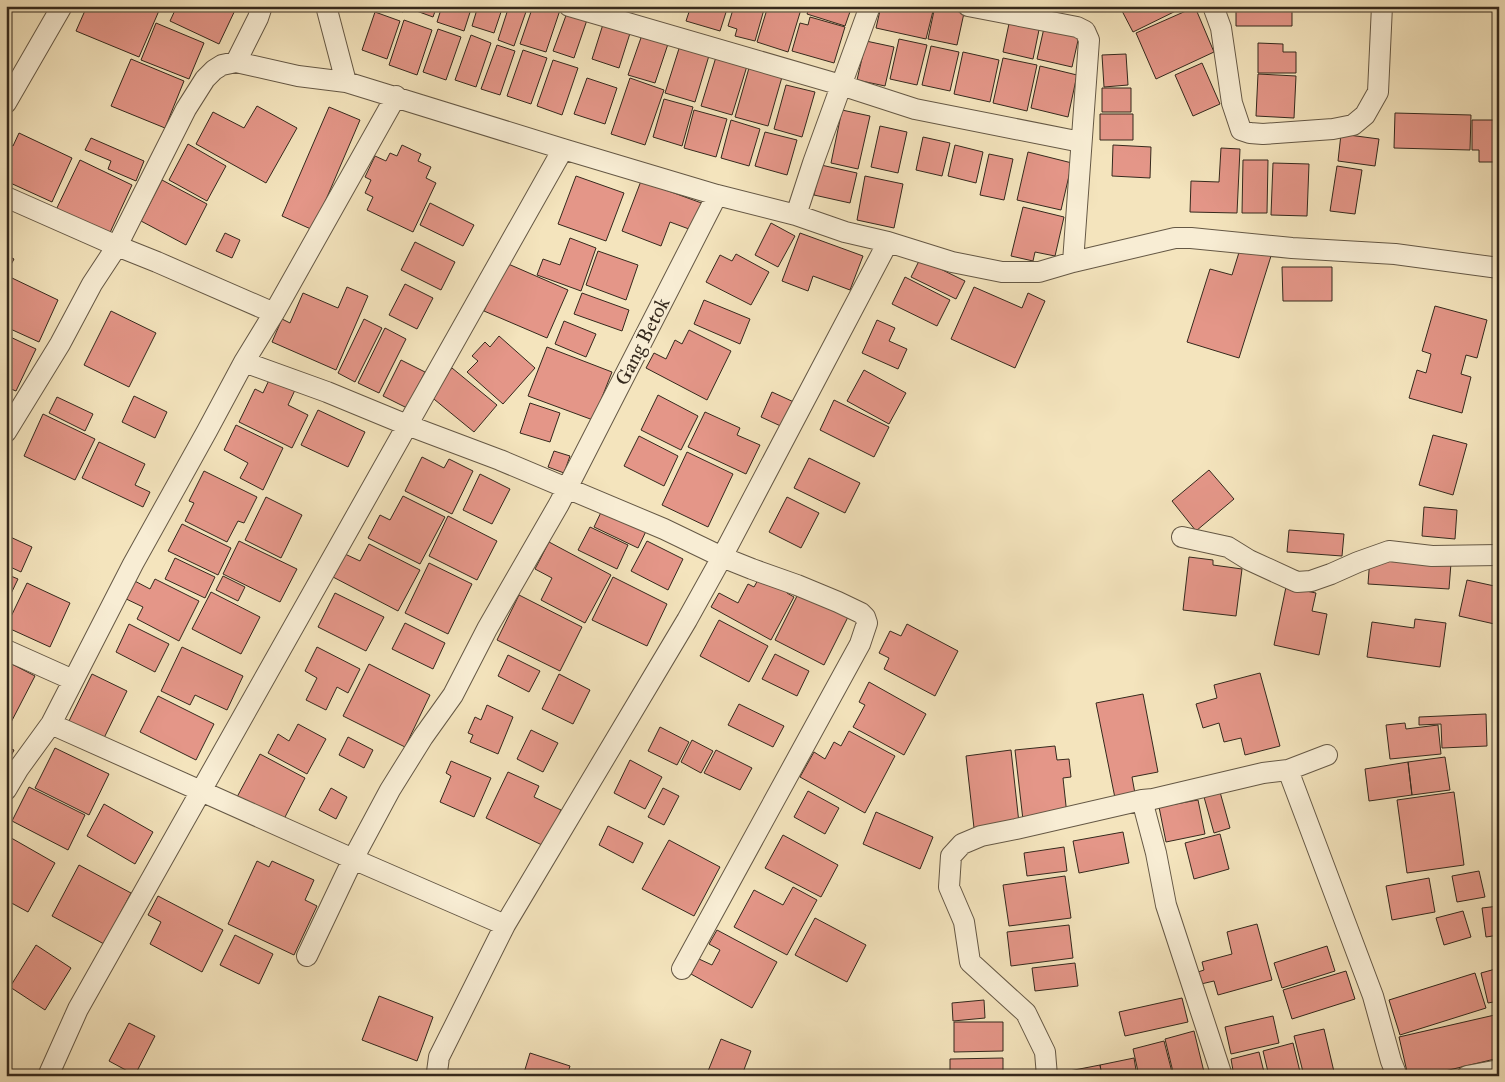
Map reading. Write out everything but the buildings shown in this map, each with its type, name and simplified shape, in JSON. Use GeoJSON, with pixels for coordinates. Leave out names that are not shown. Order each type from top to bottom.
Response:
{"type":"FeatureCollection","features":[{"type":"Feature","properties":{"kind":"street"},"geometry":{"type":"LineString","coordinates":[[6,103],[62,6]]}},
{"type":"Feature","properties":{"kind":"street"},"geometry":{"type":"LineString","coordinates":[[236,62],[262,6]]}},
{"type":"Feature","properties":{"kind":"street"},"geometry":{"type":"LineString","coordinates":[[326,6],[337,81]]}},
{"type":"Feature","properties":{"kind":"street"},"geometry":{"type":"LineString","coordinates":[[570,6],[592,9],[915,108],[1081,142]]}},
{"type":"Feature","properties":{"kind":"street"},"geometry":{"type":"LineString","coordinates":[[796,215],[813,162],[870,6]]}},
{"type":"Feature","properties":{"kind":"street"},"geometry":{"type":"LineString","coordinates":[[968,6],[1077,27],[1085,31],[1089,40],[1073,262]]}},
{"type":"Feature","properties":{"kind":"street"},"geometry":{"type":"LineString","coordinates":[[1212,6],[1221,28],[1232,103],[1240,130],[1263,134],[1333,129],[1353,125],[1365,115],[1378,92],[1382,6]]}},
{"type":"Feature","properties":{"kind":"street"},"geometry":{"type":"LineString","coordinates":[[1221,28],[1224,6]]}},
{"type":"Feature","properties":{"kind":"street"},"geometry":{"type":"LineString","coordinates":[[6,432],[60,344],[92,284],[117,246],[186,109],[205,79],[214,70],[222,65],[236,62],[298,76],[337,81],[396,96],[717,195],[796,215],[844,232],[888,242],[952,262],[1002,272],[1039,272],[1174,238],[1396,254],[1499,268]]}},
{"type":"Feature","properties":{"kind":"street"},"geometry":{"type":"LineString","coordinates":[[6,790],[19,768],[52,724],[133,564],[208,431],[244,362],[274,313],[396,96]]}},
{"type":"Feature","properties":{"kind":"street"},"geometry":{"type":"LineString","coordinates":[[48,1076],[78,1009],[563,149]]}},
{"type":"Feature","properties":{"kind":"street","name":"Gang Betok"},"geometry":{"type":"LineString","coordinates":[[307,956],[353,859],[390,790],[453,695],[487,629],[567,488],[717,195]]}},
{"type":"Feature","properties":{"kind":"street"},"geometry":{"type":"LineString","coordinates":[[6,197],[274,313]]}},
{"type":"Feature","properties":{"kind":"street"},"geometry":{"type":"LineString","coordinates":[[438,1076],[439,1057],[505,925],[642,697],[722,557],[888,242]]}},
{"type":"Feature","properties":{"kind":"street"},"geometry":{"type":"LineString","coordinates":[[244,362],[327,392],[500,460],[664,529],[722,557],[838,602],[861,613],[865,617],[867,623],[860,644],[682,969]]}},
{"type":"Feature","properties":{"kind":"street"},"geometry":{"type":"LineString","coordinates":[[1182,537],[1228,547],[1249,560],[1297,582],[1311,581],[1389,552],[1432,556],[1499,555]]}},
{"type":"Feature","properties":{"kind":"street"},"geometry":{"type":"LineString","coordinates":[[6,650],[73,680]]}},
{"type":"Feature","properties":{"kind":"street"},"geometry":{"type":"LineString","coordinates":[[52,724],[505,925]]}},
{"type":"Feature","properties":{"kind":"street"},"geometry":{"type":"LineString","coordinates":[[1047,1076],[1045,1052],[1026,1013],[970,962],[964,922],[949,887],[951,856],[962,844],[981,836],[1153,799],[1263,772],[1288,770],[1327,756]]}},
{"type":"Feature","properties":{"kind":"street"},"geometry":{"type":"LineString","coordinates":[[1288,770],[1373,996],[1397,1076]]}},
{"type":"Feature","properties":{"kind":"street"},"geometry":{"type":"LineString","coordinates":[[1142,800],[1156,853],[1166,905],[1222,1076]]}},
{"type":"Feature","properties":{"kind":"street"},"geometry":{"type":"LineString","coordinates":[[1467,1076],[1499,1070]]}}]}
